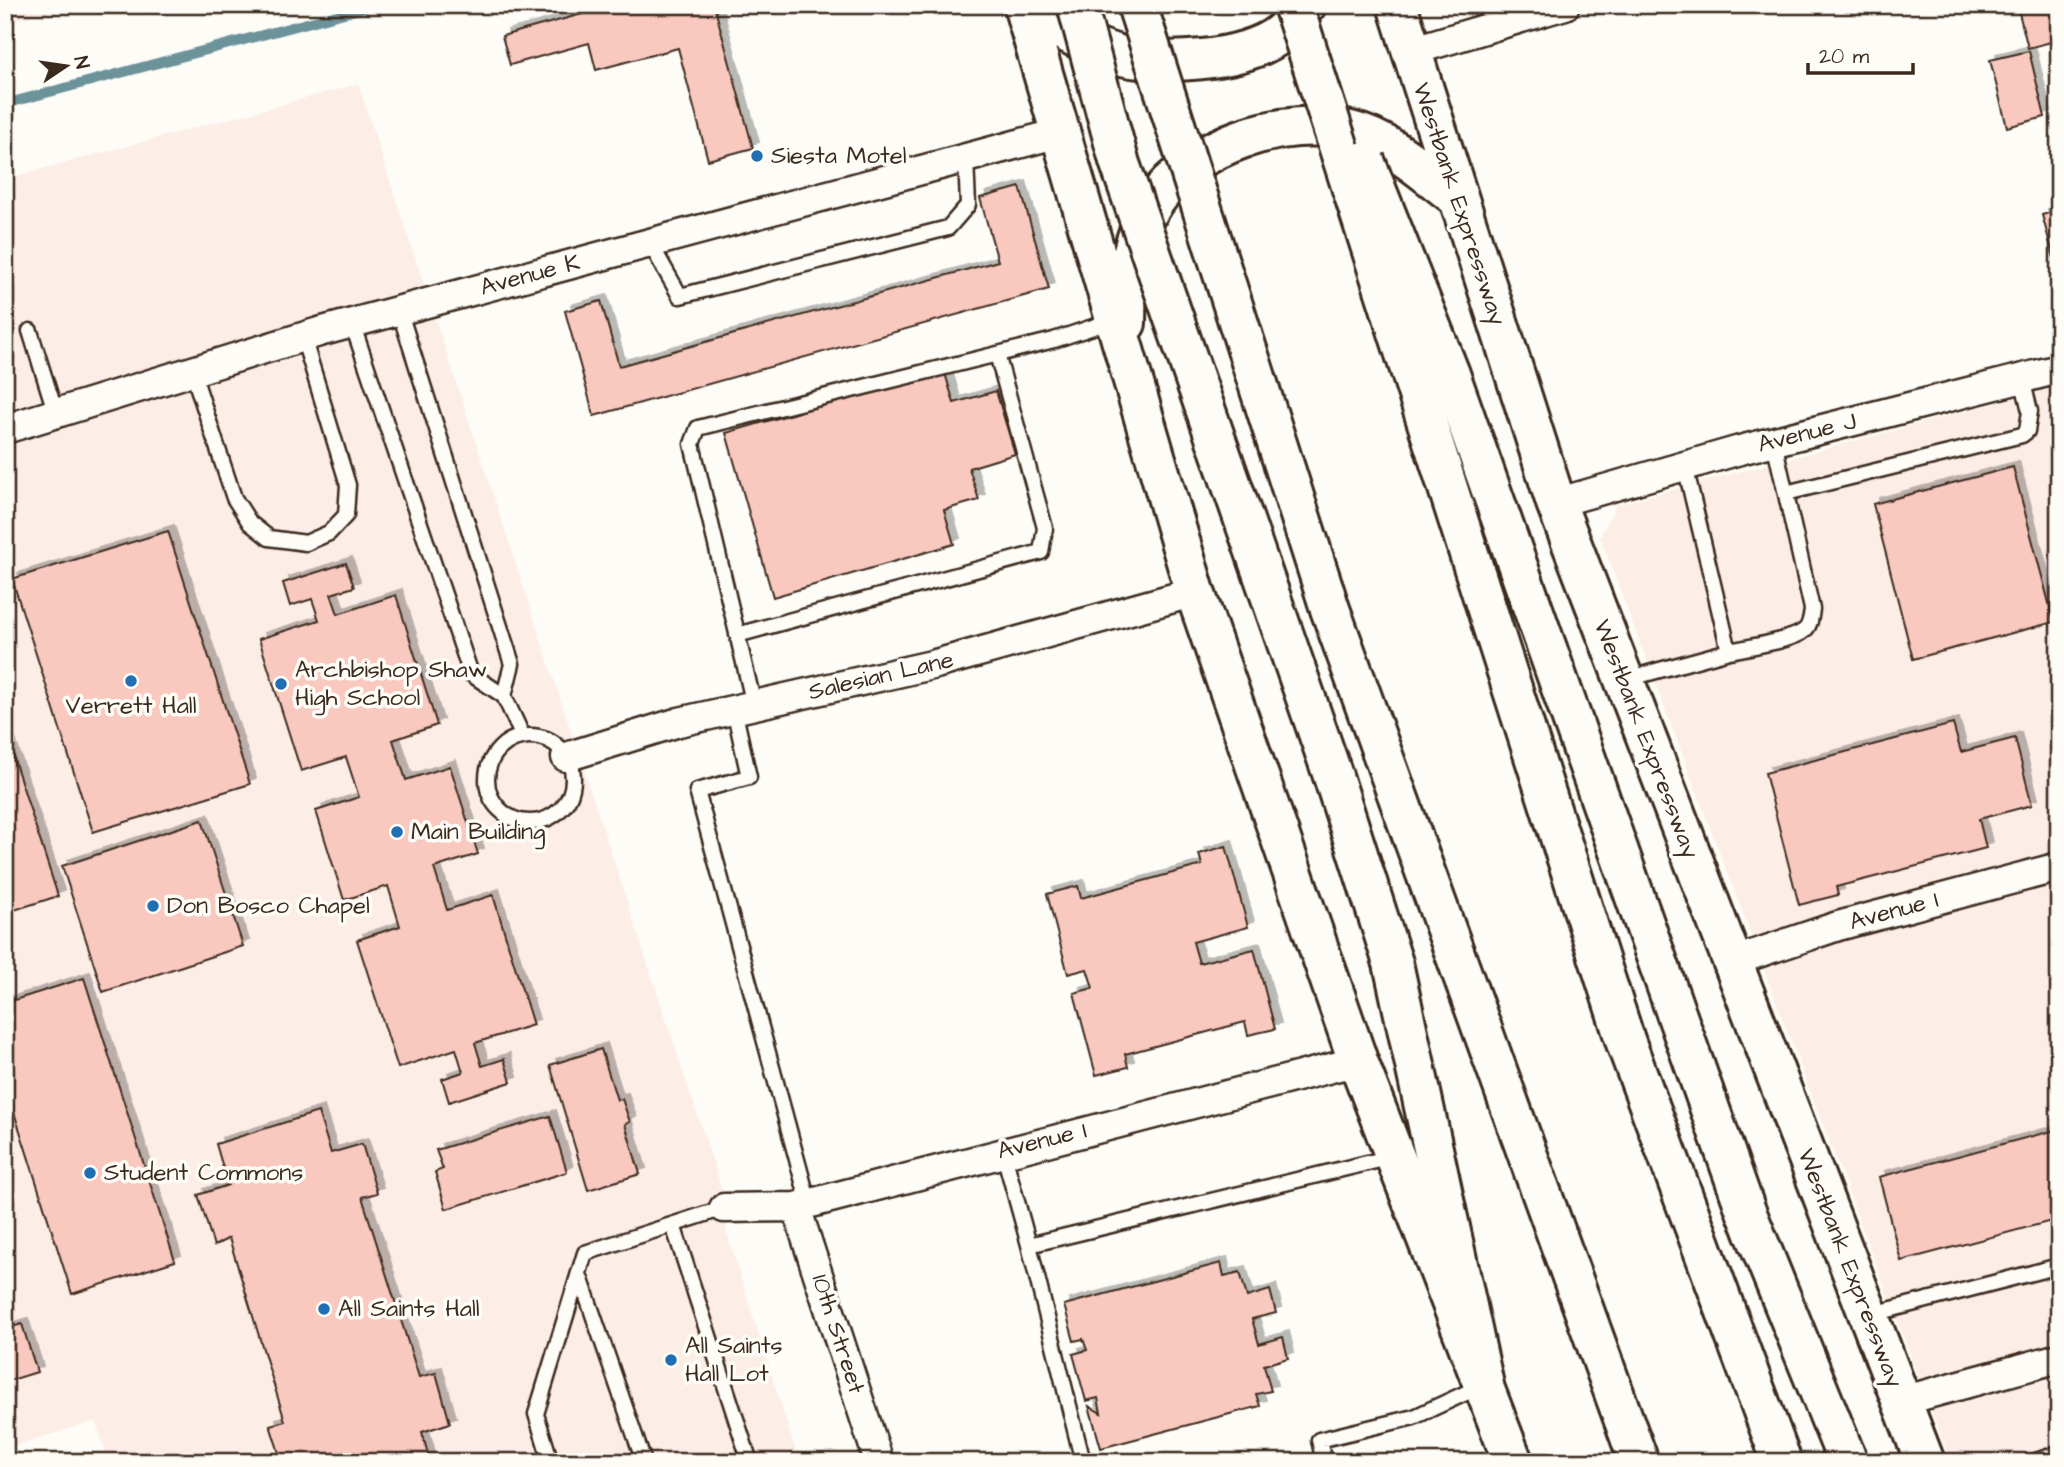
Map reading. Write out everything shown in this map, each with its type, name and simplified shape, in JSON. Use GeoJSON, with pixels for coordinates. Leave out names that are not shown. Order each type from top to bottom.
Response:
{"type":"FeatureCollection","features":[{"type":"Feature","properties":{"kind":"main road"},"geometry":{"type":"LineString","coordinates":[[1077,5],[1119,161],[1332,773],[1393,963],[1484,1385]]}},
{"type":"Feature","properties":{"kind":"main road"},"geometry":{"type":"LineString","coordinates":[[1137,5],[1330,608],[1639,1462]]}},
{"type":"Feature","properties":{"kind":"main road"},"geometry":{"type":"LineString","coordinates":[[1293,5],[1626,1043],[1782,1462]]}},
{"type":"Feature","properties":{"kind":"main road"},"geometry":{"type":"LineString","coordinates":[[1024,7],[1081,40],[1117,55],[1160,60],[1204,60],[1241,51],[1279,34],[1306,5]]}},
{"type":"Feature","properties":{"kind":"main road","name":"Westbank Expressway"},"geometry":{"type":"LineString","coordinates":[[1397,5],[1556,503],[1925,1462]]}},
{"type":"Feature","properties":{"kind":"main road"},"geometry":{"type":"LineString","coordinates":[[1024,7],[1059,133],[1120,318],[1125,357],[1195,592],[1358,1061],[1513,1462]]}},
{"type":"Feature","properties":{"kind":"main road"},"geometry":{"type":"LineString","coordinates":[[1316,83],[1367,164],[1450,374],[1746,1211],[1848,1462]]}},
{"type":"Feature","properties":{"kind":"main road"},"geometry":{"type":"LineString","coordinates":[[1120,318],[1136,238],[1155,201],[1192,163],[1261,133],[1304,127],[1350,131],[1413,164],[1458,198]]}},
{"type":"Feature","properties":{"kind":"street"},"geometry":{"type":"LineString","coordinates":[[1411,51],[1565,5]]}},
{"type":"Feature","properties":{"kind":"street","name":"Avenue K"},"geometry":{"type":"LineString","coordinates":[[5,429],[352,323],[1059,133]]}},
{"type":"Feature","properties":{"kind":"street","name":"Avenue J"},"geometry":{"type":"LineString","coordinates":[[1556,503],[1774,442],[2059,369]]}},
{"type":"Feature","properties":{"kind":"street","name":"Salesian Lane"},"geometry":{"type":"LineString","coordinates":[[566,757],[625,736],[932,665],[1195,592]]}},
{"type":"Feature","properties":{"kind":"street","name":"Avenue I"},"geometry":{"type":"LineString","coordinates":[[1731,962],[1838,926],[2059,867]]}},
{"type":"Feature","properties":{"kind":"street","name":"Avenue I"},"geometry":{"type":"LineString","coordinates":[[724,1208],[802,1205],[1358,1061]]}},
{"type":"Feature","properties":{"kind":"street","name":"10th Street"},"geometry":{"type":"LineString","coordinates":[[802,1205],[879,1462]]}},
{"type":"Feature","properties":{"kind":"street"},"geometry":{"type":"LineString","coordinates":[[1902,1401],[2059,1358]]}},
{"type":"Feature","properties":{"kind":"lane"},"geometry":{"type":"LineString","coordinates":[[650,243],[680,296],[948,228],[968,205],[966,158]]}},
{"type":"Feature","properties":{"kind":"lane"},"geometry":{"type":"LineString","coordinates":[[399,310],[512,664],[504,696]]}},
{"type":"Feature","properties":{"kind":"lane"},"geometry":{"type":"LineString","coordinates":[[802,1205],[697,791],[748,777],[737,635],[692,444],[698,428],[1055,340],[1120,318]]}},
{"type":"Feature","properties":{"kind":"lane"},"geometry":{"type":"LineString","coordinates":[[352,323],[471,674],[504,696],[523,737]]}},
{"type":"Feature","properties":{"kind":"lane"},"geometry":{"type":"LineString","coordinates":[[30,331],[56,414]]}},
{"type":"Feature","properties":{"kind":"lane"},"geometry":{"type":"LineString","coordinates":[[193,373],[234,498],[250,523],[269,538],[306,543],[329,533],[346,515],[348,485],[303,337]]}},
{"type":"Feature","properties":{"kind":"lane"},"geometry":{"type":"LineString","coordinates":[[737,635],[1041,552],[1045,528],[997,354]]}},
{"type":"Feature","properties":{"kind":"lane"},"geometry":{"type":"LineString","coordinates":[[1786,493],[2022,435],[2027,431],[2029,411],[2022,379]]}},
{"type":"Feature","properties":{"kind":"lane"},"geometry":{"type":"LineString","coordinates":[[1624,680],[1792,636],[1805,630],[1811,620],[1812,609],[1774,442]]}},
{"type":"Feature","properties":{"kind":"lane"},"geometry":{"type":"LineString","coordinates":[[1685,466],[1729,651]]}},
{"type":"Feature","properties":{"kind":"lane"},"geometry":{"type":"LineString","coordinates":[[523,737],[546,739],[566,757],[573,781],[562,808],[536,822],[508,816],[493,800],[487,778],[498,751],[509,741],[523,737]]}},
{"type":"Feature","properties":{"kind":"lane"},"geometry":{"type":"LineString","coordinates":[[1003,1151],[1083,1462]]}},
{"type":"Feature","properties":{"kind":"lane"},"geometry":{"type":"LineString","coordinates":[[1029,1245],[1393,1156]]}},
{"type":"Feature","properties":{"kind":"lane"},"geometry":{"type":"LineString","coordinates":[[551,1462],[536,1414],[585,1253],[724,1208]]}},
{"type":"Feature","properties":{"kind":"lane"},"geometry":{"type":"LineString","coordinates":[[673,1225],[750,1462]]}},
{"type":"Feature","properties":{"kind":"lane"},"geometry":{"type":"LineString","coordinates":[[1868,1315],[1999,1279],[2059,1266]]}},
{"type":"Feature","properties":{"kind":"lane"},"geometry":{"type":"LineString","coordinates":[[579,1274],[644,1462]]}},
{"type":"Feature","properties":{"kind":"lane"},"geometry":{"type":"LineString","coordinates":[[1324,1462],[1318,1440],[1414,1417],[1484,1385]]}},
{"type":"Feature","properties":{"kind":"lane"},"geometry":{"type":"LineString","coordinates":[[2033,1462],[2059,1453]]}},
{"type":"Feature","properties":{"kind":"shaded area"},"geometry":{"type":"Polygon","coordinates":[[[5,5],[73,5],[5,23],[5,5]]]}},
{"type":"Feature","properties":{"kind":"shaded area","name":"Archbishop Shaw High School"},"geometry":{"type":"Polygon","coordinates":[[[358,84],[722,1190],[727,1234],[799,1462],[110,1462],[95,1421],[5,1448],[5,179],[358,84]]]}},
{"type":"Feature","properties":{"kind":"shaded area"},"geometry":{"type":"Polygon","coordinates":[[[2059,386],[2059,1462],[1951,1462],[1600,537],[1616,505],[2059,386]]]}},
{"type":"Feature","properties":{"kind":"building"},"geometry":{"type":"Polygon","coordinates":[[[615,5],[714,5],[753,148],[708,160],[678,48],[596,70],[589,43],[510,65],[502,36],[615,5]]]}},
{"type":"Feature","properties":{"kind":"building"},"geometry":{"type":"Polygon","coordinates":[[[2017,5],[2059,5],[2059,40],[2028,48],[2017,5]]]}},
{"type":"Feature","properties":{"kind":"building"},"geometry":{"type":"Polygon","coordinates":[[[2029,51],[2045,117],[2007,127],[1990,60],[2029,51]]]}},
{"type":"Feature","properties":{"kind":"building"},"geometry":{"type":"Polygon","coordinates":[[[1020,187],[1049,289],[594,416],[565,311],[601,301],[619,366],[998,261],[980,198],[1020,187]]]}},
{"type":"Feature","properties":{"kind":"building"},"geometry":{"type":"Polygon","coordinates":[[[2059,210],[2059,276],[2042,215],[2059,210]]]}},
{"type":"Feature","properties":{"kind":"building"},"geometry":{"type":"Polygon","coordinates":[[[944,370],[954,403],[996,391],[1015,454],[969,468],[979,500],[944,510],[954,544],[773,597],[726,433],[944,370]]]}},
{"type":"Feature","properties":{"kind":"building"},"geometry":{"type":"Polygon","coordinates":[[[2013,467],[2054,622],[1913,659],[1873,504],[2013,467]]]}},
{"type":"Feature","properties":{"kind":"building","name":"Verrett Hall"},"geometry":{"type":"Polygon","coordinates":[[[168,531],[250,784],[93,832],[12,579],[168,531]]]}},
{"type":"Feature","properties":{"kind":"building","name":"Main Building"},"geometry":{"type":"Polygon","coordinates":[[[346,563],[354,587],[331,594],[338,614],[396,595],[437,725],[393,740],[406,780],[450,766],[478,854],[434,868],[447,910],[493,895],[533,1025],[475,1043],[482,1066],[504,1059],[511,1082],[449,1102],[442,1079],[463,1072],[456,1049],[398,1068],[357,940],[400,926],[388,886],[344,900],[316,811],[359,797],[346,757],[301,771],[259,639],[319,620],[312,599],[290,606],[283,583],[346,563]]]}},
{"type":"Feature","properties":{"kind":"building"},"geometry":{"type":"Polygon","coordinates":[[[1953,724],[1961,752],[2015,738],[2032,805],[1979,819],[1986,848],[1836,887],[1838,895],[1799,905],[1765,773],[1953,724]]]}},
{"type":"Feature","properties":{"kind":"building"},"geometry":{"type":"Polygon","coordinates":[[[5,732],[58,896],[5,913],[5,732]]]}},
{"type":"Feature","properties":{"kind":"building","name":"Don Bosco Chapel"},"geometry":{"type":"Polygon","coordinates":[[[202,820],[243,946],[103,992],[62,866],[202,820]]]}},
{"type":"Feature","properties":{"kind":"building"},"geometry":{"type":"Polygon","coordinates":[[[1226,846],[1248,927],[1193,942],[1199,963],[1254,949],[1275,1029],[1248,1035],[1245,1022],[1125,1054],[1128,1067],[1096,1075],[1074,993],[1093,988],[1087,969],[1068,974],[1047,894],[1078,886],[1081,898],[1202,865],[1199,854],[1226,846]]]}},
{"type":"Feature","properties":{"kind":"building","name":"Student Commons"},"geometry":{"type":"Polygon","coordinates":[[[84,978],[175,1261],[72,1294],[5,1084],[5,1003],[84,978]]]}},
{"type":"Feature","properties":{"kind":"building"},"geometry":{"type":"Polygon","coordinates":[[[601,1049],[617,1100],[622,1099],[630,1122],[625,1124],[640,1174],[588,1190],[550,1065],[601,1049]]]}},
{"type":"Feature","properties":{"kind":"building","name":"All Saints Hall"},"geometry":{"type":"Polygon","coordinates":[[[318,1112],[331,1153],[362,1144],[377,1193],[362,1197],[419,1377],[436,1373],[450,1423],[422,1432],[430,1462],[282,1462],[270,1425],[285,1421],[229,1238],[214,1246],[198,1195],[228,1185],[216,1144],[318,1112]]]}},
{"type":"Feature","properties":{"kind":"building"},"geometry":{"type":"Polygon","coordinates":[[[550,1116],[567,1172],[446,1209],[435,1172],[443,1169],[436,1150],[550,1116]]]}},
{"type":"Feature","properties":{"kind":"building"},"geometry":{"type":"Polygon","coordinates":[[[2059,1129],[2059,1219],[1901,1261],[1879,1177],[2059,1129]]]}},
{"type":"Feature","properties":{"kind":"building"},"geometry":{"type":"Polygon","coordinates":[[[1221,1263],[1224,1276],[1240,1272],[1247,1297],[1270,1290],[1276,1313],[1252,1319],[1259,1344],[1283,1337],[1288,1358],[1264,1365],[1271,1391],[1256,1394],[1260,1406],[1101,1448],[1089,1406],[1101,1413],[1098,1398],[1086,1401],[1073,1354],[1087,1350],[1083,1339],[1074,1341],[1064,1305],[1221,1263]]]}},
{"type":"Feature","properties":{"kind":"building"},"geometry":{"type":"Polygon","coordinates":[[[22,1324],[37,1372],[5,1382],[5,1329],[22,1324]]]}},
{"type":"Feature","properties":{"kind":"waterway"},"geometry":{"type":"LineString","coordinates":[[5,104],[374,5]]}},
{"type":"Feature","properties":{"kind":"place","name":"Siesta Motel"},"geometry":{"type":"Point","coordinates":[757,156]}},
{"type":"Feature","properties":{"kind":"place","name":"Verrett Hall"},"geometry":{"type":"Point","coordinates":[131,681]}},
{"type":"Feature","properties":{"kind":"place","name":"Archbishop Shaw High School"},"geometry":{"type":"Point","coordinates":[281,684]}},
{"type":"Feature","properties":{"kind":"place","name":"Main Building"},"geometry":{"type":"Point","coordinates":[397,832]}},
{"type":"Feature","properties":{"kind":"place","name":"Don Bosco Chapel"},"geometry":{"type":"Point","coordinates":[153,906]}},
{"type":"Feature","properties":{"kind":"place","name":"Student Commons"},"geometry":{"type":"Point","coordinates":[90,1173]}},
{"type":"Feature","properties":{"kind":"place","name":"All Saints Hall"},"geometry":{"type":"Point","coordinates":[324,1309]}},
{"type":"Feature","properties":{"kind":"place","name":"All Saints Hall Lot"},"geometry":{"type":"Point","coordinates":[671,1360]}}]}
